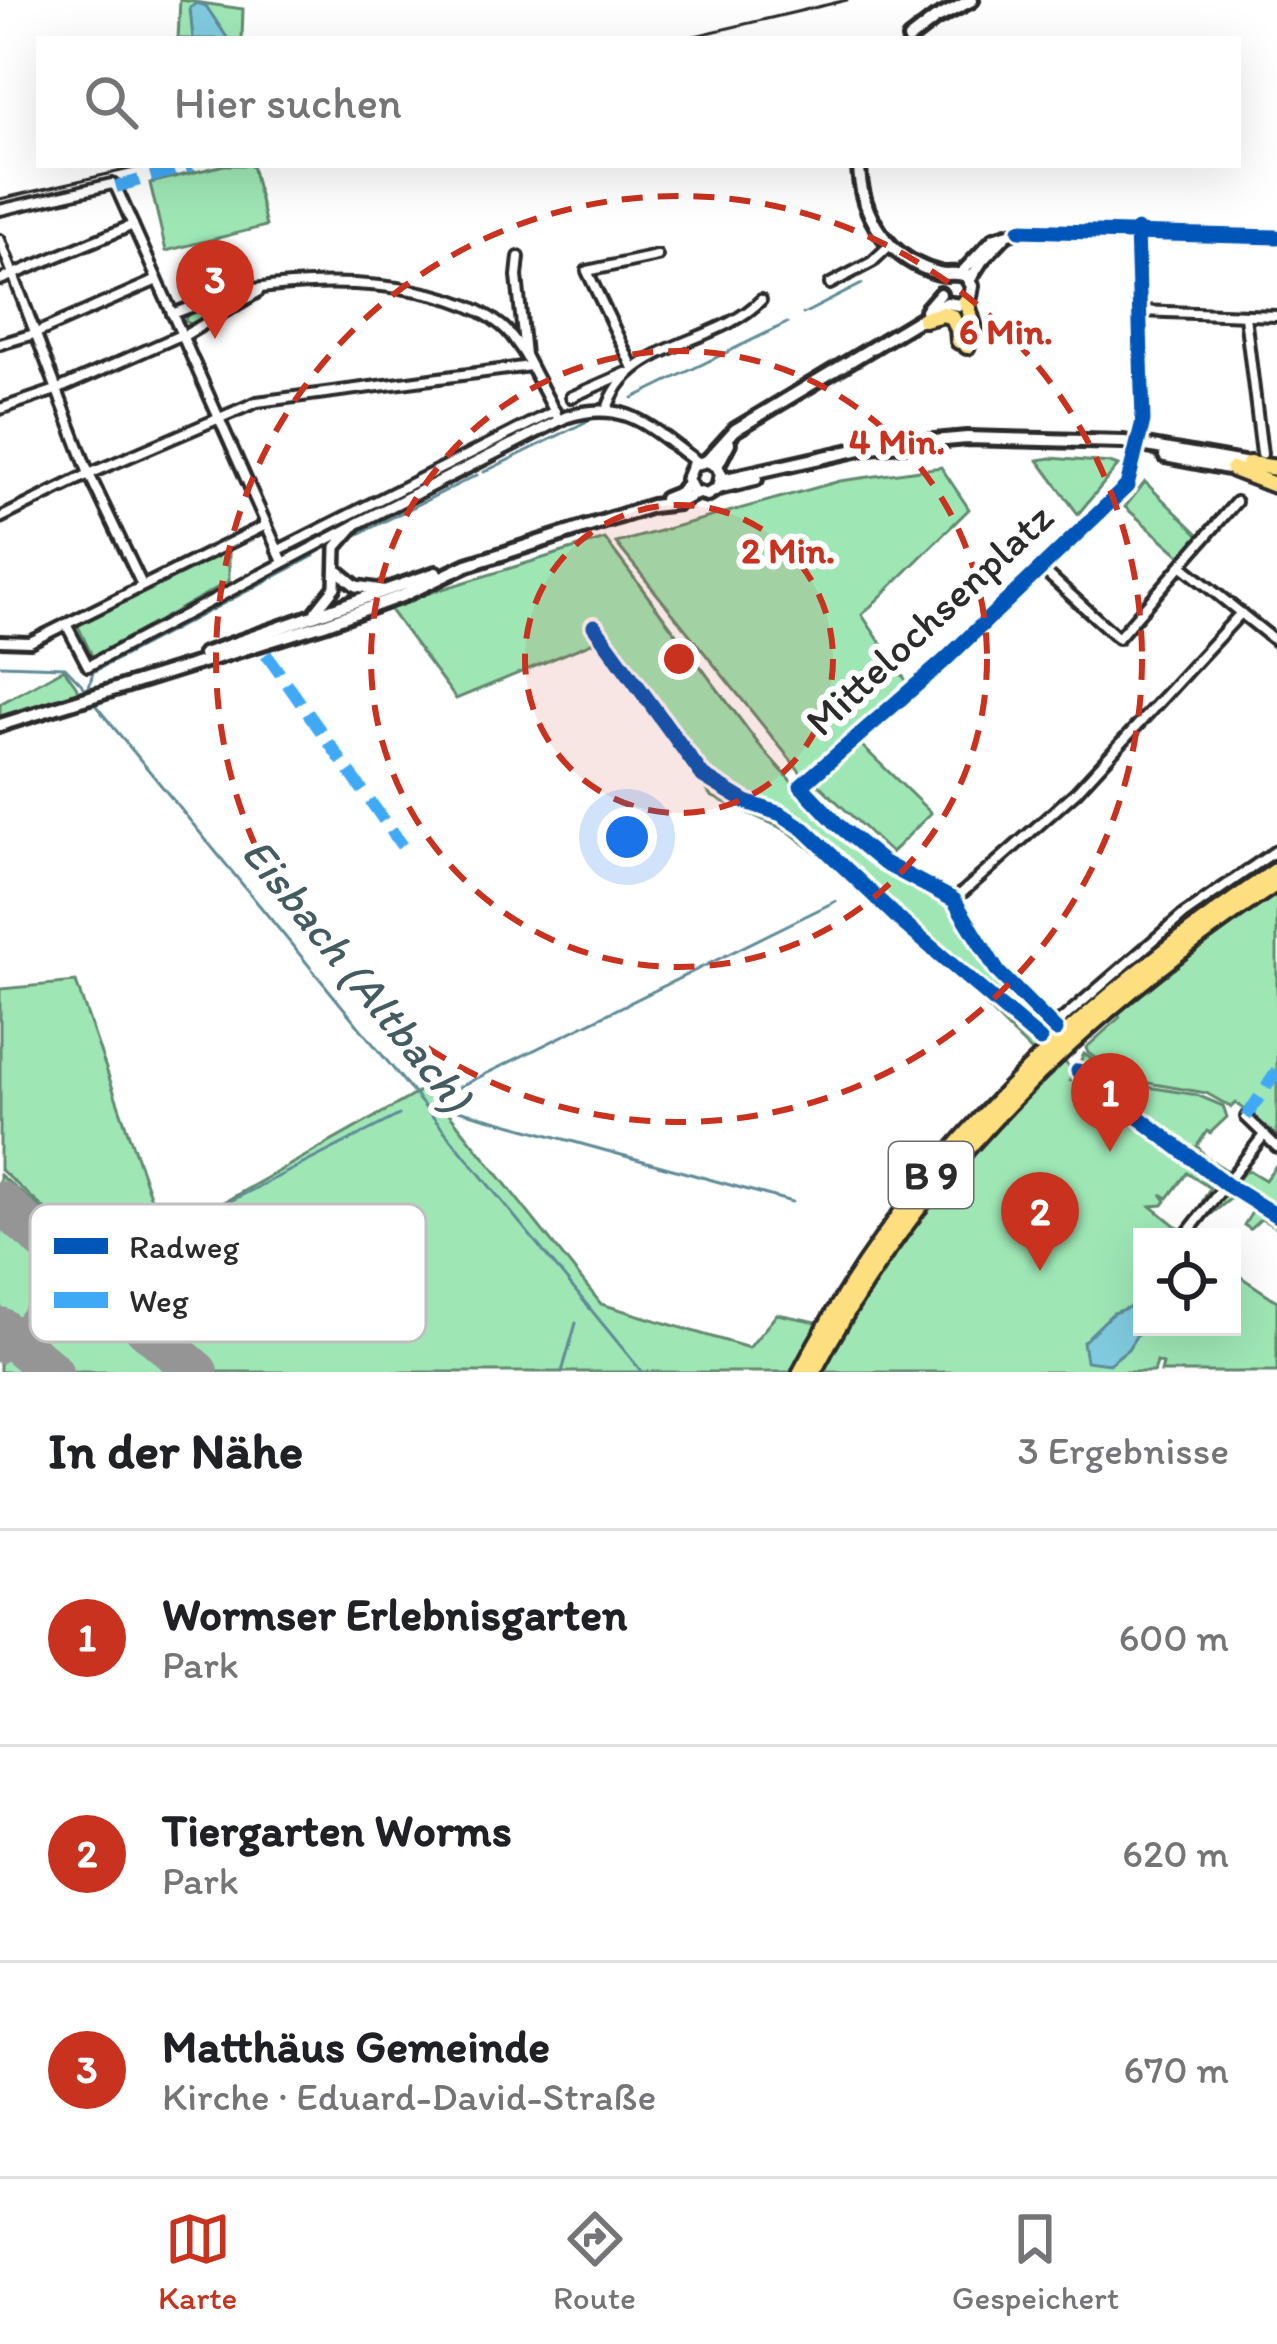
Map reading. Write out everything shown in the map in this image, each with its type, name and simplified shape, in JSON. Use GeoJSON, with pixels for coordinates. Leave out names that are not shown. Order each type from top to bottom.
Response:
{"type":"FeatureCollection","features":[{"type":"Feature","properties":{"kind":"highway"},"geometry":{"type":"LineString","coordinates":[[924,319],[943,314],[952,317],[963,344],[966,328],[949,294]]}},
{"type":"Feature","properties":{"kind":"highway"},"geometry":{"type":"LineString","coordinates":[[1256,459],[1277,472]]}},
{"type":"Feature","properties":{"kind":"highway"},"geometry":{"type":"LineString","coordinates":[[1232,469],[1277,472]]}},
{"type":"Feature","properties":{"kind":"highway"},"geometry":{"type":"LineString","coordinates":[[1232,469],[1277,486]]}},
{"type":"Feature","properties":{"kind":"highway","name":"B 9"},"geometry":{"type":"LineString","coordinates":[[801,1372],[865,1264],[930,1176],[989,1108],[1109,994],[1277,870]]}},
{"type":"Feature","properties":{"kind":"highway","name":"B 9"},"geometry":{"type":"LineString","coordinates":[[813,1372],[845,1315],[924,1200],[1015,1096],[1082,1031],[1277,883]]}},
{"type":"Feature","properties":{"kind":"main road"},"geometry":{"type":"LineString","coordinates":[[913,36],[972,0]]}},
{"type":"Feature","properties":{"kind":"main road"},"geometry":{"type":"LineString","coordinates":[[860,168],[869,218],[890,245],[916,261],[949,294]]}},
{"type":"Feature","properties":{"kind":"main road"},"geometry":{"type":"LineString","coordinates":[[111,688],[387,590],[675,496],[746,424],[924,319],[949,294],[965,276],[972,291],[949,294],[901,331]]}},
{"type":"Feature","properties":{"kind":"main road"},"geometry":{"type":"LineString","coordinates":[[699,472],[707,495],[720,484],[869,447],[967,438],[1124,442],[1256,459]]}},
{"type":"Feature","properties":{"kind":"main road"},"geometry":{"type":"LineString","coordinates":[[699,472],[720,484],[835,459],[962,443],[1144,450],[1232,469]]}},
{"type":"Feature","properties":{"kind":"main road"},"geometry":{"type":"LineString","coordinates":[[0,725],[324,624],[525,545]]}},
{"type":"Feature","properties":{"kind":"street"},"geometry":{"type":"LineString","coordinates":[[0,210],[112,184],[283,562]]}},
{"type":"Feature","properties":{"kind":"street"},"geometry":{"type":"LineString","coordinates":[[0,280],[133,225]]}},
{"type":"Feature","properties":{"kind":"street"},"geometry":{"type":"LineString","coordinates":[[965,276],[998,243],[1025,229],[1277,237]]}},
{"type":"Feature","properties":{"kind":"street","name":"Mittelochsenplatz"},"geometry":{"type":"LineString","coordinates":[[954,900],[884,863],[801,786],[944,661],[1130,479],[1142,427],[1137,230]]}},
{"type":"Feature","properties":{"kind":"street"},"geometry":{"type":"LineString","coordinates":[[0,240],[88,474],[142,585]]}},
{"type":"Feature","properties":{"kind":"street"},"geometry":{"type":"LineString","coordinates":[[830,284],[872,262],[890,245]]}},
{"type":"Feature","properties":{"kind":"street"},"geometry":{"type":"LineString","coordinates":[[630,370],[587,271],[657,256]]}},
{"type":"Feature","properties":{"kind":"street"},"geometry":{"type":"LineString","coordinates":[[519,257],[525,355]]}},
{"type":"Feature","properties":{"kind":"street"},"geometry":{"type":"LineString","coordinates":[[0,344],[157,280]]}},
{"type":"Feature","properties":{"kind":"street"},"geometry":{"type":"LineString","coordinates":[[172,314],[226,295],[322,284],[392,288],[456,302],[508,332],[560,416]]}},
{"type":"Feature","properties":{"kind":"street"},"geometry":{"type":"LineString","coordinates":[[0,409],[182,336],[264,288]]}},
{"type":"Feature","properties":{"kind":"street"},"geometry":{"type":"LineString","coordinates":[[571,397],[734,320],[761,300]]}},
{"type":"Feature","properties":{"kind":"street"},"geometry":{"type":"LineString","coordinates":[[1139,310],[1277,316]]}},
{"type":"Feature","properties":{"kind":"street"},"geometry":{"type":"LineString","coordinates":[[1245,316],[1256,459]]}},
{"type":"Feature","properties":{"kind":"street"},"geometry":{"type":"LineString","coordinates":[[508,332],[524,326]]}},
{"type":"Feature","properties":{"kind":"street"},"geometry":{"type":"LineString","coordinates":[[0,518],[88,474],[257,402],[530,366]]}},
{"type":"Feature","properties":{"kind":"street"},"geometry":{"type":"LineString","coordinates":[[608,410],[630,370]]}},
{"type":"Feature","properties":{"kind":"street"},"geometry":{"type":"LineString","coordinates":[[277,551],[560,416],[608,410],[636,418],[664,436],[699,472]]}},
{"type":"Feature","properties":{"kind":"street"},"geometry":{"type":"LineString","coordinates":[[66,624],[88,666],[560,416]]}},
{"type":"Feature","properties":{"kind":"street"},"geometry":{"type":"LineString","coordinates":[[1041,568],[1118,638],[1236,502]]}},
{"type":"Feature","properties":{"kind":"street"},"geometry":{"type":"LineString","coordinates":[[306,618],[332,594],[335,549],[356,524]]}},
{"type":"Feature","properties":{"kind":"street"},"geometry":{"type":"LineString","coordinates":[[0,640],[30,642],[264,526]]}},
{"type":"Feature","properties":{"kind":"street"},"geometry":{"type":"LineString","coordinates":[[316,545],[335,549]]}},
{"type":"Feature","properties":{"kind":"street"},"geometry":{"type":"LineString","coordinates":[[335,566],[356,586],[387,590]]}},
{"type":"Feature","properties":{"kind":"street"},"geometry":{"type":"LineString","coordinates":[[1182,566],[1277,642]]}},
{"type":"Feature","properties":{"kind":"street"},"geometry":{"type":"LineString","coordinates":[[1240,613],[1076,792],[954,900],[998,972],[1054,1029],[1183,915],[1277,850]]}},
{"type":"Feature","properties":{"kind":"street"},"geometry":{"type":"LineString","coordinates":[[1246,1117],[1277,1147]]}},
{"type":"Feature","properties":{"kind":"street"},"geometry":{"type":"LineString","coordinates":[[1191,1228],[1264,1135]]}},
{"type":"Feature","properties":{"kind":"green space"},"geometry":{"type":"Polygon","coordinates":[[[180,0],[243,9],[242,36],[178,36],[180,0]]]}},
{"type":"Feature","properties":{"kind":"green space"},"geometry":{"type":"Polygon","coordinates":[[[212,168],[253,168],[266,226],[166,251],[150,183],[212,168]]]}},
{"type":"Feature","properties":{"kind":"green space"},"geometry":{"type":"Polygon","coordinates":[[[229,297],[233,302],[195,326],[185,321],[188,312],[229,297]]]}},
{"type":"Feature","properties":{"kind":"green space"},"geometry":{"type":"Polygon","coordinates":[[[1038,460],[1118,466],[1078,514],[1038,460]]]}},
{"type":"Feature","properties":{"kind":"green space"},"geometry":{"type":"Polygon","coordinates":[[[941,467],[969,509],[862,615],[911,688],[806,779],[616,543],[840,481],[941,467]]]}},
{"type":"Feature","properties":{"kind":"green space"},"geometry":{"type":"Polygon","coordinates":[[[1145,482],[1200,536],[1183,558],[1125,507],[1145,482]]]}},
{"type":"Feature","properties":{"kind":"green space"},"geometry":{"type":"Polygon","coordinates":[[[605,539],[760,746],[830,825],[948,906],[988,966],[1052,1028],[1033,1053],[887,909],[788,831],[711,796],[601,639],[456,699],[387,606],[605,539]]]}},
{"type":"Feature","properties":{"kind":"green space"},"geometry":{"type":"Polygon","coordinates":[[[229,545],[229,581],[93,658],[76,622],[229,545]]]}},
{"type":"Feature","properties":{"kind":"green space"},"geometry":{"type":"Polygon","coordinates":[[[64,669],[81,693],[0,720],[0,704],[64,669]]]}},
{"type":"Feature","properties":{"kind":"green space"},"geometry":{"type":"Polygon","coordinates":[[[858,742],[931,813],[891,853],[816,782],[858,742]]]}},
{"type":"Feature","properties":{"kind":"green space"},"geometry":{"type":"Polygon","coordinates":[[[1277,889],[1277,1143],[1275,1134],[1236,1103],[1231,1107],[1206,1093],[1131,1080],[1088,1053],[1086,1048],[1118,1014],[1082,1045],[1076,1043],[1158,975],[1277,889]]]}},
{"type":"Feature","properties":{"kind":"green space"},"geometry":{"type":"Polygon","coordinates":[[[76,982],[153,1204],[39,1204],[0,1169],[0,989],[76,982]]]}},
{"type":"Feature","properties":{"kind":"green space"},"geometry":{"type":"Polygon","coordinates":[[[1084,1054],[1130,1084],[1197,1095],[1223,1106],[1227,1117],[1207,1131],[1197,1146],[1231,1173],[1226,1181],[1084,1074],[1078,1066],[1084,1054]]]}},
{"type":"Feature","properties":{"kind":"green space"},"geometry":{"type":"Polygon","coordinates":[[[1061,1059],[1072,1069],[1070,1082],[1079,1073],[1222,1183],[1198,1216],[1210,1188],[1187,1173],[1168,1198],[1161,1194],[1166,1201],[1163,1205],[1151,1206],[1178,1228],[1133,1228],[1133,1336],[1241,1336],[1241,1277],[1277,1301],[1277,1372],[1161,1372],[1163,1364],[1157,1362],[1154,1372],[819,1372],[884,1264],[971,1151],[1061,1059]]]}},
{"type":"Feature","properties":{"kind":"green space"},"geometry":{"type":"Polygon","coordinates":[[[428,1087],[601,1304],[749,1348],[777,1314],[822,1323],[797,1372],[0,1372],[0,1175],[35,1204],[30,1204],[30,1342],[426,1342],[426,1204],[221,1204],[428,1087]]]}},
{"type":"Feature","properties":{"kind":"green space"},"geometry":{"type":"Polygon","coordinates":[[[1277,1164],[1277,1215],[1234,1185],[1250,1171],[1265,1180],[1277,1164]]]}},
{"type":"Feature","properties":{"kind":"green space"},"geometry":{"type":"Polygon","coordinates":[[[1230,1189],[1277,1218],[1277,1228],[1261,1219],[1250,1229],[1244,1225],[1254,1209],[1238,1198],[1230,1199],[1199,1224],[1224,1190],[1230,1189]]]}},
{"type":"Feature","properties":{"kind":"water"},"geometry":{"type":"Polygon","coordinates":[[[197,3],[206,6],[226,36],[193,36],[190,8],[197,3]]]}},
{"type":"Feature","properties":{"kind":"water"},"geometry":{"type":"Polygon","coordinates":[[[1133,1308],[1136,1336],[1109,1364],[1086,1361],[1083,1342],[1113,1313],[1133,1308]]]}},
{"type":"Feature","properties":{"kind":"waterway"},"geometry":{"type":"LineString","coordinates":[[803,314],[862,284]]}},
{"type":"Feature","properties":{"kind":"waterway"},"geometry":{"type":"LineString","coordinates":[[633,398],[787,323]]}},
{"type":"Feature","properties":{"kind":"waterway"},"geometry":{"type":"LineString","coordinates":[[484,472],[600,415]]}},
{"type":"Feature","properties":{"kind":"waterway"},"geometry":{"type":"LineString","coordinates":[[349,539],[477,475]]}},
{"type":"Feature","properties":{"kind":"waterway"},"geometry":{"type":"LineString","coordinates":[[89,687],[93,672],[314,556]]}},
{"type":"Feature","properties":{"kind":"waterway","name":"Eisbach (Altbach)"},"geometry":{"type":"LineString","coordinates":[[0,665],[65,667],[89,692]]}},
{"type":"Feature","properties":{"kind":"waterway","name":"Eisbach (Altbach)"},"geometry":{"type":"LineString","coordinates":[[92,701],[642,1372]]}},
{"type":"Feature","properties":{"kind":"waterway"},"geometry":{"type":"LineString","coordinates":[[445,1094],[836,901]]}},
{"type":"Feature","properties":{"kind":"waterway"},"geometry":{"type":"LineString","coordinates":[[451,1108],[792,1202]]}},
{"type":"Feature","properties":{"kind":"waterway"},"geometry":{"type":"LineString","coordinates":[[225,1204],[399,1115]]}},
{"type":"Feature","properties":{"kind":"waterway"},"geometry":{"type":"LineString","coordinates":[[562,1372],[576,1323]]}},
{"type":"Feature","properties":{"kind":"taxiway"},"geometry":{"type":"LineString","coordinates":[[0,1354],[30,1314]]}},
{"type":"Feature","properties":{"kind":"runway"},"geometry":{"type":"LineString","coordinates":[[0,1202],[30,1228]]}},
{"type":"Feature","properties":{"kind":"runway"},"geometry":{"type":"LineString","coordinates":[[0,1328],[52,1372]]}},
{"type":"Feature","properties":{"kind":"runway"},"geometry":{"type":"LineString","coordinates":[[162,1342],[197,1372]]}},
{"type":"Feature","properties":{"kind":"railway"},"geometry":{"type":"LineString","coordinates":[[695,36],[847,0]]}},
{"type":"Feature","properties":{"kind":"railway"},"geometry":{"type":"LineString","coordinates":[[0,199],[134,168]]}},
{"type":"Feature","properties":{"kind":"marked path"},"geometry":{"type":"LineString","coordinates":[[116,187],[182,168]]}},
{"type":"Feature","properties":{"kind":"marked path"},"geometry":{"type":"LineString","coordinates":[[266,654],[402,846]]}},
{"type":"Feature","properties":{"kind":"marked path"},"geometry":{"type":"LineString","coordinates":[[1246,1117],[1277,1071]]}},
{"type":"Feature","properties":{"kind":"cycle path"},"geometry":{"type":"LineString","coordinates":[[1020,230],[1277,237]]}},
{"type":"Feature","properties":{"kind":"cycle path"},"geometry":{"type":"LineString","coordinates":[[1056,1030],[998,972],[954,900],[884,863],[801,786],[944,661],[1127,486],[1143,421],[1137,230]]}},
{"type":"Feature","properties":{"kind":"cycle path"},"geometry":{"type":"LineString","coordinates":[[594,626],[703,776],[804,829],[904,924],[1040,1040]]}},
{"type":"Feature","properties":{"kind":"cycle path"},"geometry":{"type":"LineString","coordinates":[[1078,1071],[1227,1185],[1277,1216]]}},
{"type":"Feature","properties":{"kind":"place","name":"Matthäus Gemeinde"},"geometry":{"type":"Point","coordinates":[215,339]}},
{"type":"Feature","properties":{"kind":"place","name":"Wormser Erlebnisgarten"},"geometry":{"type":"Point","coordinates":[1110,1152]}},
{"type":"Feature","properties":{"kind":"place","name":"Tiergarten Worms"},"geometry":{"type":"Point","coordinates":[1040,1271]}}]}
